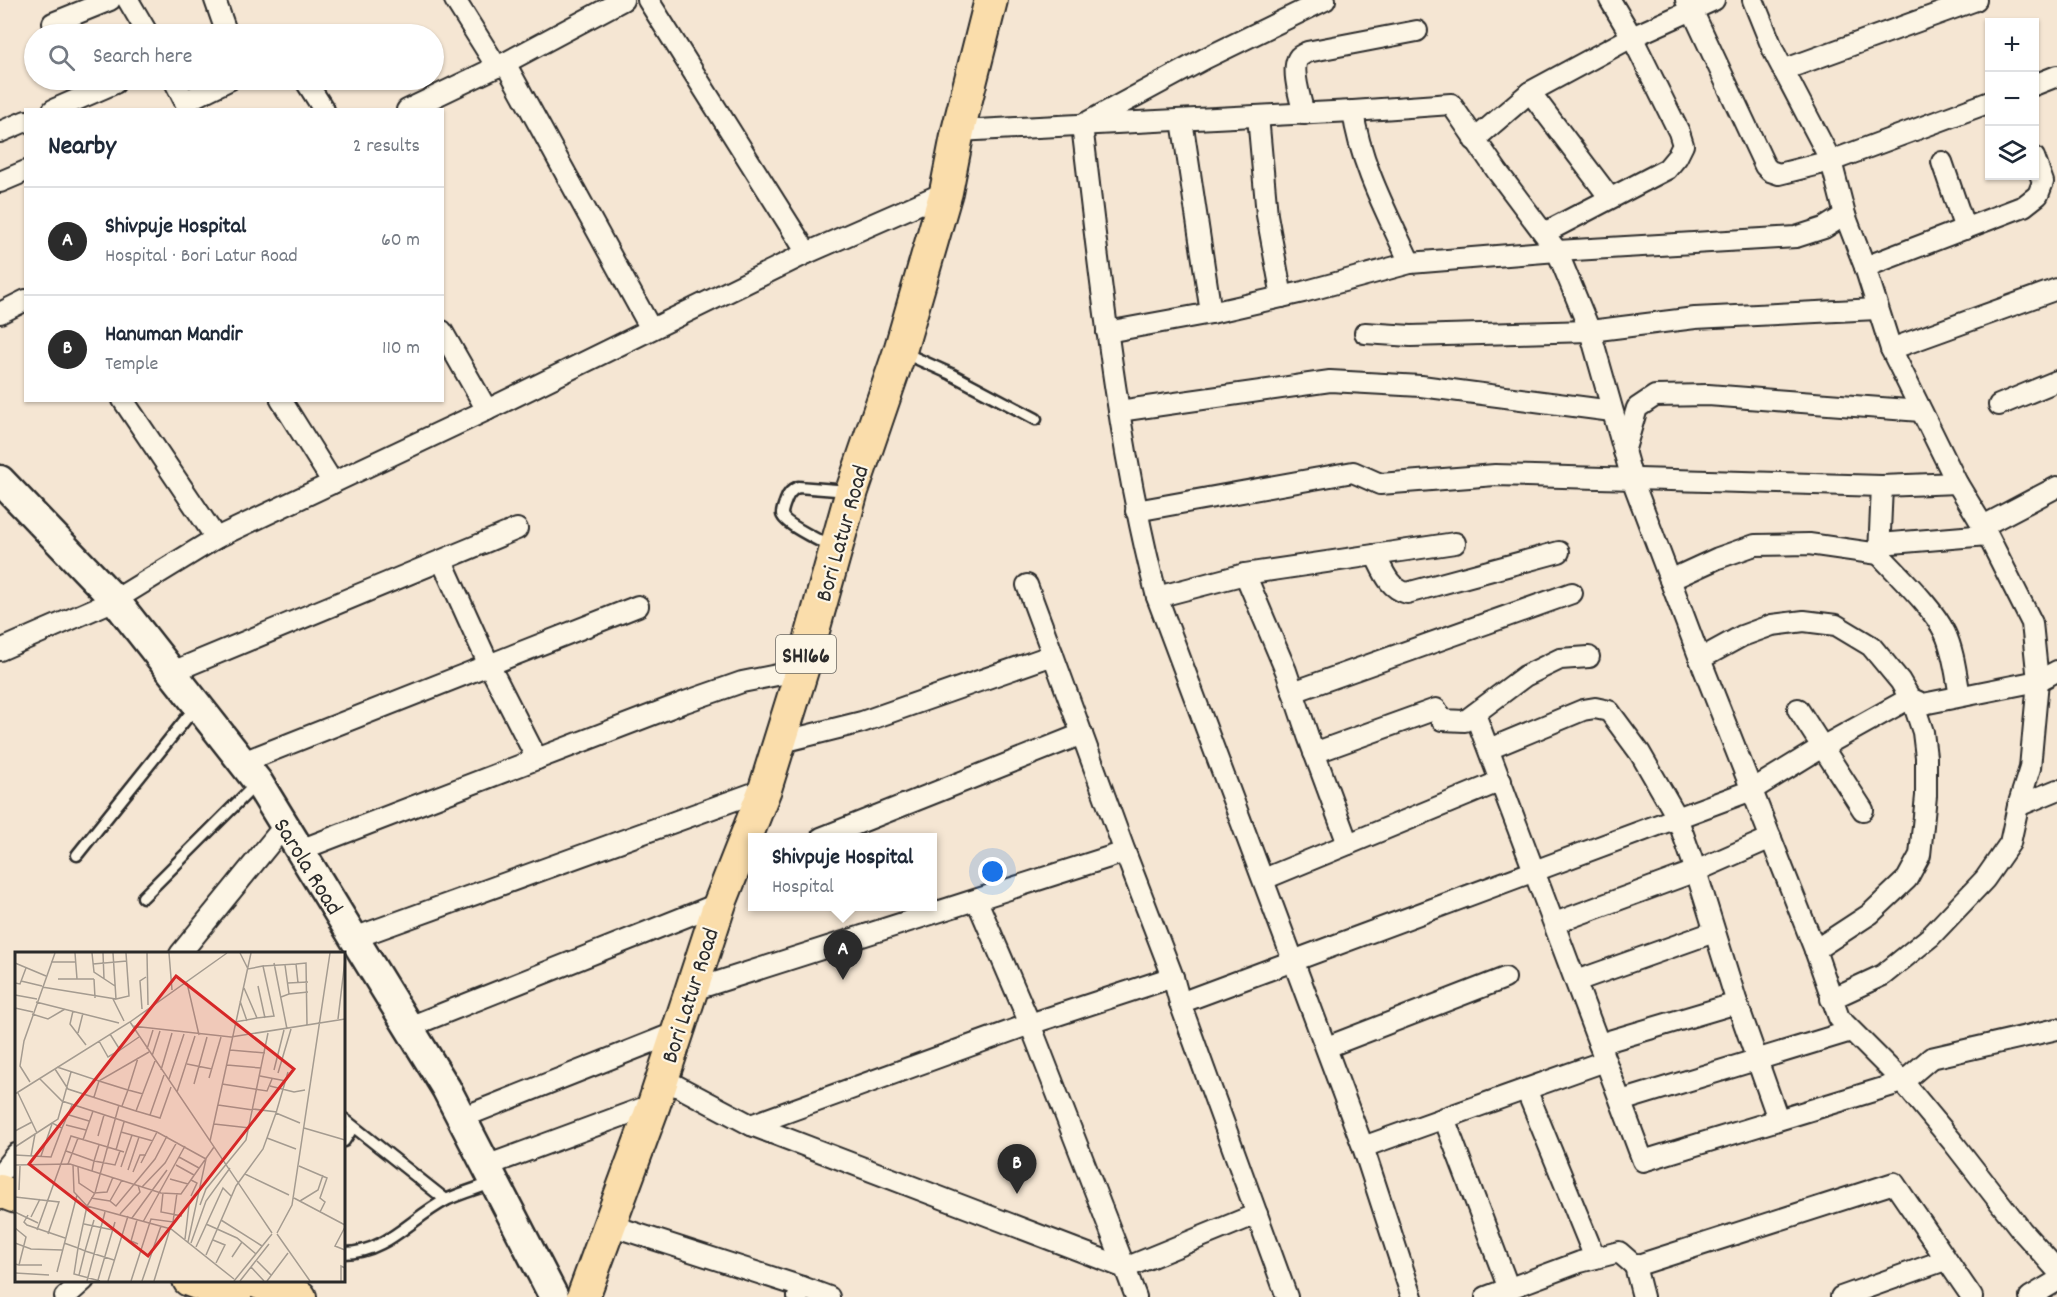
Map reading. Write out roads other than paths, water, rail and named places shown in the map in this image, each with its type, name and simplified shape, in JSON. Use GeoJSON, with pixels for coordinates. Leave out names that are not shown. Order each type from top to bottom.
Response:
{"type":"FeatureCollection","features":[{"type":"Feature","properties":{"kind":"main road","name":"Bori Latur Road"},"geometry":{"type":"LineString","coordinates":[[752,833],[802,670],[852,491],[900,351],[946,192],[958,131],[991,0]]}},
{"type":"Feature","properties":{"kind":"main road","name":"Sarola Road"},"geometry":{"type":"LineString","coordinates":[[0,480],[115,600],[250,772],[285,825],[446,1088],[554,1297]]}},
{"type":"Feature","properties":{"kind":"main road","name":"Bori Latur Road"},"geometry":{"type":"LineString","coordinates":[[584,1297],[658,1091],[720,903],[745,855]]}},
{"type":"Feature","properties":{"kind":"main road"},"geometry":{"type":"LineString","coordinates":[[0,1191],[15,1197]]}},
{"type":"Feature","properties":{"kind":"main road"},"geometry":{"type":"LineString","coordinates":[[0,1213],[15,1219]]}},
{"type":"Feature","properties":{"kind":"main road"},"geometry":{"type":"LineString","coordinates":[[192,1282],[235,1297]]}},
{"type":"Feature","properties":{"kind":"main road"},"geometry":{"type":"LineString","coordinates":[[254,1282],[300,1297]]}},
{"type":"Feature","properties":{"kind":"street"},"geometry":{"type":"LineString","coordinates":[[53,23],[110,0]]}},
{"type":"Feature","properties":{"kind":"street"},"geometry":{"type":"LineString","coordinates":[[128,0],[142,24]]}},
{"type":"Feature","properties":{"kind":"street"},"geometry":{"type":"LineString","coordinates":[[215,0],[223,24]]}},
{"type":"Feature","properties":{"kind":"street"},"geometry":{"type":"LineString","coordinates":[[455,0],[501,65],[651,329]]}},
{"type":"Feature","properties":{"kind":"street"},"geometry":{"type":"LineString","coordinates":[[411,108],[501,65],[623,0]]}},
{"type":"Feature","properties":{"kind":"street"},"geometry":{"type":"LineString","coordinates":[[648,0],[807,253]]}},
{"type":"Feature","properties":{"kind":"street"},"geometry":{"type":"LineString","coordinates":[[1082,125],[1206,58],[1324,0]]}},
{"type":"Feature","properties":{"kind":"street"},"geometry":{"type":"LineString","coordinates":[[1544,233],[1667,169],[1677,158],[1683,145],[1679,132],[1632,37],[1610,0]]}},
{"type":"Feature","properties":{"kind":"street"},"geometry":{"type":"LineString","coordinates":[[1474,140],[1530,92],[1689,5],[1714,0]]}},
{"type":"Feature","properties":{"kind":"street"},"geometry":{"type":"LineString","coordinates":[[1753,0],[1783,70],[1832,161],[1845,215],[1865,267],[1891,349],[1957,483],[1985,531],[2032,623],[2038,681],[2030,768],[2018,806],[2010,843],[1985,879],[1930,937],[1883,975],[1831,999]]}},
{"type":"Feature","properties":{"kind":"street"},"geometry":{"type":"LineString","coordinates":[[1783,70],[1976,0]]}},
{"type":"Feature","properties":{"kind":"street"},"geometry":{"type":"LineString","coordinates":[[1689,5],[1765,166],[1770,171],[1779,174],[1832,161],[1985,104]]}},
{"type":"Feature","properties":{"kind":"street"},"geometry":{"type":"LineString","coordinates":[[1304,114],[1296,74],[1299,57],[1307,52],[1417,31]]}},
{"type":"Feature","properties":{"kind":"street"},"geometry":{"type":"LineString","coordinates":[[2039,83],[2057,76]]}},
{"type":"Feature","properties":{"kind":"street"},"geometry":{"type":"LineString","coordinates":[[58,108],[100,90]]}},
{"type":"Feature","properties":{"kind":"street"},"geometry":{"type":"LineString","coordinates":[[180,90],[188,105],[213,90]]}},
{"type":"Feature","properties":{"kind":"street"},"geometry":{"type":"LineString","coordinates":[[311,90],[323,108]]}},
{"type":"Feature","properties":{"kind":"street"},"geometry":{"type":"LineString","coordinates":[[1530,92],[1611,198]]}},
{"type":"Feature","properties":{"kind":"street"},"geometry":{"type":"LineString","coordinates":[[958,131],[1304,114],[1451,104],[1474,140],[1557,251],[1590,331],[1632,479],[1700,659],[1815,950],[1839,1018],[1903,1082],[2022,1231],[2057,1270]]}},
{"type":"Feature","properties":{"kind":"street"},"geometry":{"type":"LineString","coordinates":[[1353,111],[1356,133],[1372,177],[1410,263]]}},
{"type":"Feature","properties":{"kind":"street"},"geometry":{"type":"LineString","coordinates":[[1258,116],[1267,215],[1282,297]]}},
{"type":"Feature","properties":{"kind":"street"},"geometry":{"type":"LineString","coordinates":[[1182,120],[1211,313]]}},
{"type":"Feature","properties":{"kind":"street"},"geometry":{"type":"LineString","coordinates":[[0,132],[24,122]]}},
{"type":"Feature","properties":{"kind":"street"},"geometry":{"type":"LineString","coordinates":[[1082,125],[1119,411],[1136,511],[1157,597],[1327,1047],[1363,1147],[1412,1297]]}},
{"type":"Feature","properties":{"kind":"street"},"geometry":{"type":"LineString","coordinates":[[1942,162],[1965,228]]}},
{"type":"Feature","properties":{"kind":"street"},"geometry":{"type":"LineString","coordinates":[[1865,267],[2024,206],[2038,195],[2043,182],[2039,171]]}},
{"type":"Feature","properties":{"kind":"street"},"geometry":{"type":"LineString","coordinates":[[0,182],[24,172]]}},
{"type":"Feature","properties":{"kind":"street"},"geometry":{"type":"LineString","coordinates":[[0,650],[115,600],[216,538],[487,410],[807,253],[946,192]]}},
{"type":"Feature","properties":{"kind":"street"},"geometry":{"type":"LineString","coordinates":[[1107,332],[1282,297],[1410,263],[1557,251],[1796,237],[1824,228],[1845,215]]}},
{"type":"Feature","properties":{"kind":"street"},"geometry":{"type":"LineString","coordinates":[[1891,349],[2057,290]]}},
{"type":"Feature","properties":{"kind":"street"},"geometry":{"type":"LineString","coordinates":[[0,313],[24,301]]}},
{"type":"Feature","properties":{"kind":"street"},"geometry":{"type":"LineString","coordinates":[[1365,333],[1411,336],[1590,331],[1695,318],[1877,309]]}},
{"type":"Feature","properties":{"kind":"street"},"geometry":{"type":"LineString","coordinates":[[444,335],[487,410]]}},
{"type":"Feature","properties":{"kind":"street"},"geometry":{"type":"LineString","coordinates":[[1119,411],[1330,381],[1421,387],[1612,411]]}},
{"type":"Feature","properties":{"kind":"street"},"geometry":{"type":"LineString","coordinates":[[1999,405],[2057,381]]}},
{"type":"Feature","properties":{"kind":"street"},"geometry":{"type":"LineString","coordinates":[[1624,452],[1637,408],[1655,396],[1708,395],[1921,411]]}},
{"type":"Feature","properties":{"kind":"street"},"geometry":{"type":"LineString","coordinates":[[124,402],[216,538]]}},
{"type":"Feature","properties":{"kind":"street"},"geometry":{"type":"LineString","coordinates":[[282,402],[333,483]]}},
{"type":"Feature","properties":{"kind":"street"},"geometry":{"type":"LineString","coordinates":[[1136,511],[1353,472],[1380,484],[1495,475],[1882,486],[1957,483]]}},
{"type":"Feature","properties":{"kind":"street"},"geometry":{"type":"LineString","coordinates":[[1882,486],[1880,549],[1945,632],[1955,664],[1960,696]]}},
{"type":"Feature","properties":{"kind":"street"},"geometry":{"type":"LineString","coordinates":[[1670,580],[1718,558],[1755,545],[1809,544],[1880,549],[1985,531],[2057,487]]}},
{"type":"Feature","properties":{"kind":"street"},"geometry":{"type":"LineString","coordinates":[[172,672],[517,529]]}},
{"type":"Feature","properties":{"kind":"street"},"geometry":{"type":"LineString","coordinates":[[1157,597],[1245,574],[1455,543]]}},
{"type":"Feature","properties":{"kind":"street"},"geometry":{"type":"LineString","coordinates":[[1375,555],[1390,583],[1398,590],[1407,592],[1559,552]]}},
{"type":"Feature","properties":{"kind":"street"},"geometry":{"type":"LineString","coordinates":[[442,561],[489,665],[537,759]]}},
{"type":"Feature","properties":{"kind":"street"},"geometry":{"type":"LineString","coordinates":[[1245,574],[1293,692],[1348,844]]}},
{"type":"Feature","properties":{"kind":"street"},"geometry":{"type":"LineString","coordinates":[[1027,585],[1173,977],[1180,1003],[1287,1297]]}},
{"type":"Feature","properties":{"kind":"street"},"geometry":{"type":"LineString","coordinates":[[1293,692],[1572,593]]}},
{"type":"Feature","properties":{"kind":"street"},"geometry":{"type":"LineString","coordinates":[[250,772],[489,665],[638,606]]}},
{"type":"Feature","properties":{"kind":"street"},"geometry":{"type":"LineString","coordinates":[[1700,659],[1742,636],[1772,625],[1804,621],[1836,625],[1871,646],[1900,681],[1910,698],[1923,732],[1926,757],[1925,807],[1920,855],[1907,879],[1870,914],[1815,950]]}},
{"type":"Feature","properties":{"kind":"street"},"geometry":{"type":"LineString","coordinates":[[778,743],[862,722],[1053,655]]}},
{"type":"Feature","properties":{"kind":"street"},"geometry":{"type":"LineString","coordinates":[[1314,753],[1436,709],[1442,720],[1465,721],[1525,676],[1560,659],[1589,657]]}},
{"type":"Feature","properties":{"kind":"street"},"geometry":{"type":"LineString","coordinates":[[300,850],[732,685],[802,670]]}},
{"type":"Feature","properties":{"kind":"street"},"geometry":{"type":"LineString","coordinates":[[1910,698],[1923,704],[2038,681],[2057,671]]}},
{"type":"Feature","properties":{"kind":"street"},"geometry":{"type":"LineString","coordinates":[[1180,1003],[1752,790],[1822,747],[1910,698]]}},
{"type":"Feature","properties":{"kind":"street"},"geometry":{"type":"LineString","coordinates":[[1489,749],[1583,710],[1595,708],[1609,711],[1640,753],[1677,817],[1737,1003],[1778,1119]]}},
{"type":"Feature","properties":{"kind":"street"},"geometry":{"type":"LineString","coordinates":[[1798,709],[1863,810]]}},
{"type":"Feature","properties":{"kind":"street"},"geometry":{"type":"LineString","coordinates":[[1475,714],[1535,869],[1642,1161],[1903,1082],[1931,1058],[2057,1029]]}},
{"type":"Feature","properties":{"kind":"street"},"geometry":{"type":"LineString","coordinates":[[831,833],[1082,734]]}},
{"type":"Feature","properties":{"kind":"street"},"geometry":{"type":"LineString","coordinates":[[1264,879],[1501,781]]}},
{"type":"Feature","properties":{"kind":"street"},"geometry":{"type":"LineString","coordinates":[[354,938],[765,789]]}},
{"type":"Feature","properties":{"kind":"street"},"geometry":{"type":"LineString","coordinates":[[2018,806],[2057,790]]}},
{"type":"Feature","properties":{"kind":"street"},"geometry":{"type":"LineString","coordinates":[[182,952],[285,825]]}},
{"type":"Feature","properties":{"kind":"street"},"geometry":{"type":"LineString","coordinates":[[1555,923],[1696,871],[1771,838]]}},
{"type":"Feature","properties":{"kind":"street"},"geometry":{"type":"LineString","coordinates":[[690,991],[1125,852]]}},
{"type":"Feature","properties":{"kind":"street"},"geometry":{"type":"LineString","coordinates":[[976,901],[1030,1024],[1136,1297]]}},
{"type":"Feature","properties":{"kind":"street"},"geometry":{"type":"LineString","coordinates":[[409,1027],[720,903]]}},
{"type":"Feature","properties":{"kind":"street"},"geometry":{"type":"LineString","coordinates":[[1576,981],[1714,932]]}},
{"type":"Feature","properties":{"kind":"street"},"geometry":{"type":"LineString","coordinates":[[751,1125],[1030,1024],[1173,977]]}},
{"type":"Feature","properties":{"kind":"street"},"geometry":{"type":"LineString","coordinates":[[1327,1047],[1505,978]]}},
{"type":"Feature","properties":{"kind":"street"},"geometry":{"type":"LineString","coordinates":[[1363,1147],[1526,1089],[1602,1052],[1737,1003]]}},
{"type":"Feature","properties":{"kind":"street"},"geometry":{"type":"LineString","coordinates":[[1621,1101],[1851,1031]]}},
{"type":"Feature","properties":{"kind":"street"},"geometry":{"type":"LineString","coordinates":[[461,1118],[677,1032]]}},
{"type":"Feature","properties":{"kind":"street"},"geometry":{"type":"LineString","coordinates":[[1526,1089],[1595,1258]]}},
{"type":"Feature","properties":{"kind":"street"},"geometry":{"type":"LineString","coordinates":[[490,1174],[658,1091],[1125,1268],[1257,1214]]}},
{"type":"Feature","properties":{"kind":"street"},"geometry":{"type":"LineString","coordinates":[[1444,1118],[1509,1289]]}},
{"type":"Feature","properties":{"kind":"street"},"geometry":{"type":"LineString","coordinates":[[0,1174],[15,1155]]}},
{"type":"Feature","properties":{"kind":"street"},"geometry":{"type":"LineString","coordinates":[[1635,1266],[1894,1183],[1972,1297]]}},
{"type":"Feature","properties":{"kind":"street"},"geometry":{"type":"LineString","coordinates":[[610,1225],[800,1292],[829,1297]]}},
{"type":"Feature","properties":{"kind":"street"},"geometry":{"type":"LineString","coordinates":[[1486,1297],[1580,1262],[1619,1252],[1635,1266],[1643,1297]]}},
{"type":"Feature","properties":{"kind":"street"},"geometry":{"type":"LineString","coordinates":[[1841,1297],[1945,1260]]}},
{"type":"Feature","properties":{"kind":"street"},"geometry":{"type":"LineString","coordinates":[[2030,1297],[2057,1281]]}},
{"type":"Feature","properties":{"kind":"street"},"geometry":{"type":"LineString","coordinates":[[65,1297],[83,1282]]}},
{"type":"Feature","properties":{"kind":"lane"},"geometry":{"type":"LineString","coordinates":[[900,351],[951,374],[1036,419]]}},
{"type":"Feature","properties":{"kind":"lane"},"geometry":{"type":"LineString","coordinates":[[836,550],[788,523],[782,512],[787,496],[798,487],[852,491]]}},
{"type":"Feature","properties":{"kind":"lane"},"geometry":{"type":"LineString","coordinates":[[77,855],[197,704]]}},
{"type":"Feature","properties":{"kind":"lane"},"geometry":{"type":"LineString","coordinates":[[143,897],[250,772]]}},
{"type":"Feature","properties":{"kind":"lane"},"geometry":{"type":"LineString","coordinates":[[345,1120],[446,1200]]}},
{"type":"Feature","properties":{"kind":"lane"},"geometry":{"type":"LineString","coordinates":[[345,1139],[353,1127]]}},
{"type":"Feature","properties":{"kind":"lane"},"geometry":{"type":"LineString","coordinates":[[345,1253],[373,1248],[391,1239],[446,1200],[490,1174]]}},
{"type":"Feature","properties":{"kind":"place","name":"Shivpuje Hospital"},"geometry":{"type":"Point","coordinates":[843,980]}},
{"type":"Feature","properties":{"kind":"place","name":"Hanuman Mandir"},"geometry":{"type":"Point","coordinates":[1017,1194]}}]}
